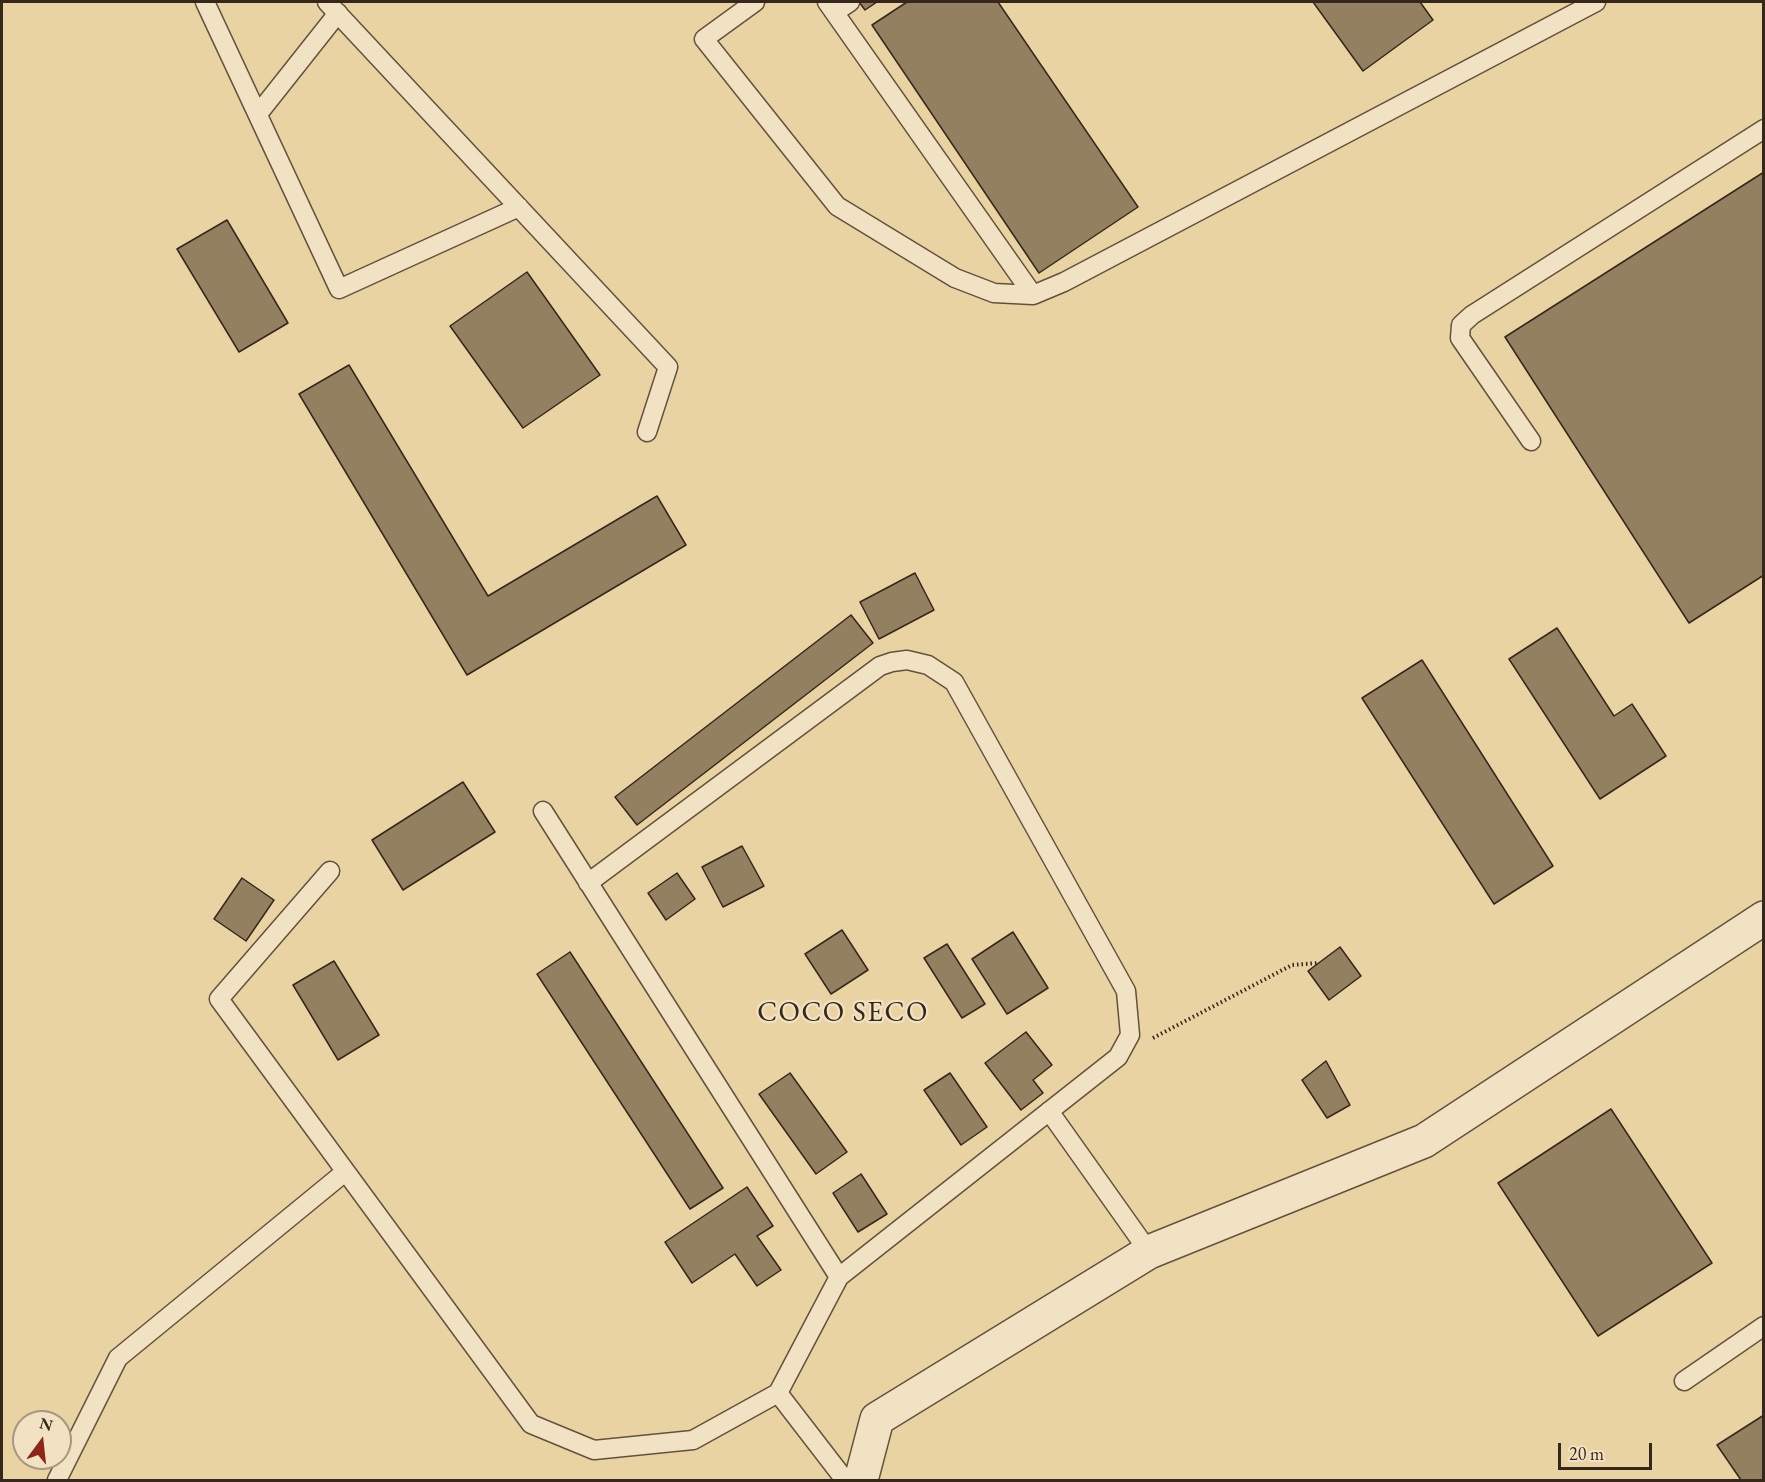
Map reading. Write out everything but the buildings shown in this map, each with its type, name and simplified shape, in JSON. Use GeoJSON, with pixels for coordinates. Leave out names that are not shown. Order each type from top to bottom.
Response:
{"type":"FeatureCollection","features":[{"type":"Feature","properties":{"kind":"street"},"geometry":{"type":"LineString","coordinates":[[861,1480],[878,1419],[1149,1252],[1424,1141],[1764,918]]}},
{"type":"Feature","properties":{"kind":"lane"},"geometry":{"type":"LineString","coordinates":[[205,2],[339,289],[519,207]]}},
{"type":"Feature","properties":{"kind":"lane"},"geometry":{"type":"LineString","coordinates":[[755,2],[704,39],[837,206],[955,278],[994,293],[1034,295],[1064,282],[1596,2]]}},
{"type":"Feature","properties":{"kind":"lane"},"geometry":{"type":"LineString","coordinates":[[850,2],[831,7],[1034,295]]}},
{"type":"Feature","properties":{"kind":"lane"},"geometry":{"type":"LineString","coordinates":[[258,114],[332,7],[668,367],[647,432]]}},
{"type":"Feature","properties":{"kind":"lane"},"geometry":{"type":"LineString","coordinates":[[1531,441],[1460,338],[1461,325],[1472,315],[1764,129]]}},
{"type":"Feature","properties":{"kind":"lane"},"geometry":{"type":"LineString","coordinates":[[330,872],[219,999],[531,1424],[594,1450],[693,1440],[778,1393],[839,1277],[1118,1057],[1130,1035],[1126,991],[954,682],[928,665],[907,660],[880,666],[588,883]]}},
{"type":"Feature","properties":{"kind":"lane"},"geometry":{"type":"LineString","coordinates":[[543,811],[839,1277]]}},
{"type":"Feature","properties":{"kind":"lane"},"geometry":{"type":"LineString","coordinates":[[1049,1111],[1149,1252]]}},
{"type":"Feature","properties":{"kind":"lane"},"geometry":{"type":"LineString","coordinates":[[57,1480],[118,1358],[345,1172]]}},
{"type":"Feature","properties":{"kind":"lane"},"geometry":{"type":"LineString","coordinates":[[1684,1381],[1764,1326]]}},
{"type":"Feature","properties":{"kind":"lane"},"geometry":{"type":"LineString","coordinates":[[778,1393],[845,1480]]}},
{"type":"Feature","properties":{"kind":"path"},"geometry":{"type":"LineString","coordinates":[[1118,1057],[1292,965],[1318,963]]}},
{"type":"Feature","properties":{"kind":"district","name":"COCO SECO"},"geometry":{"type":"Point","coordinates":[843,1013]}}]}
